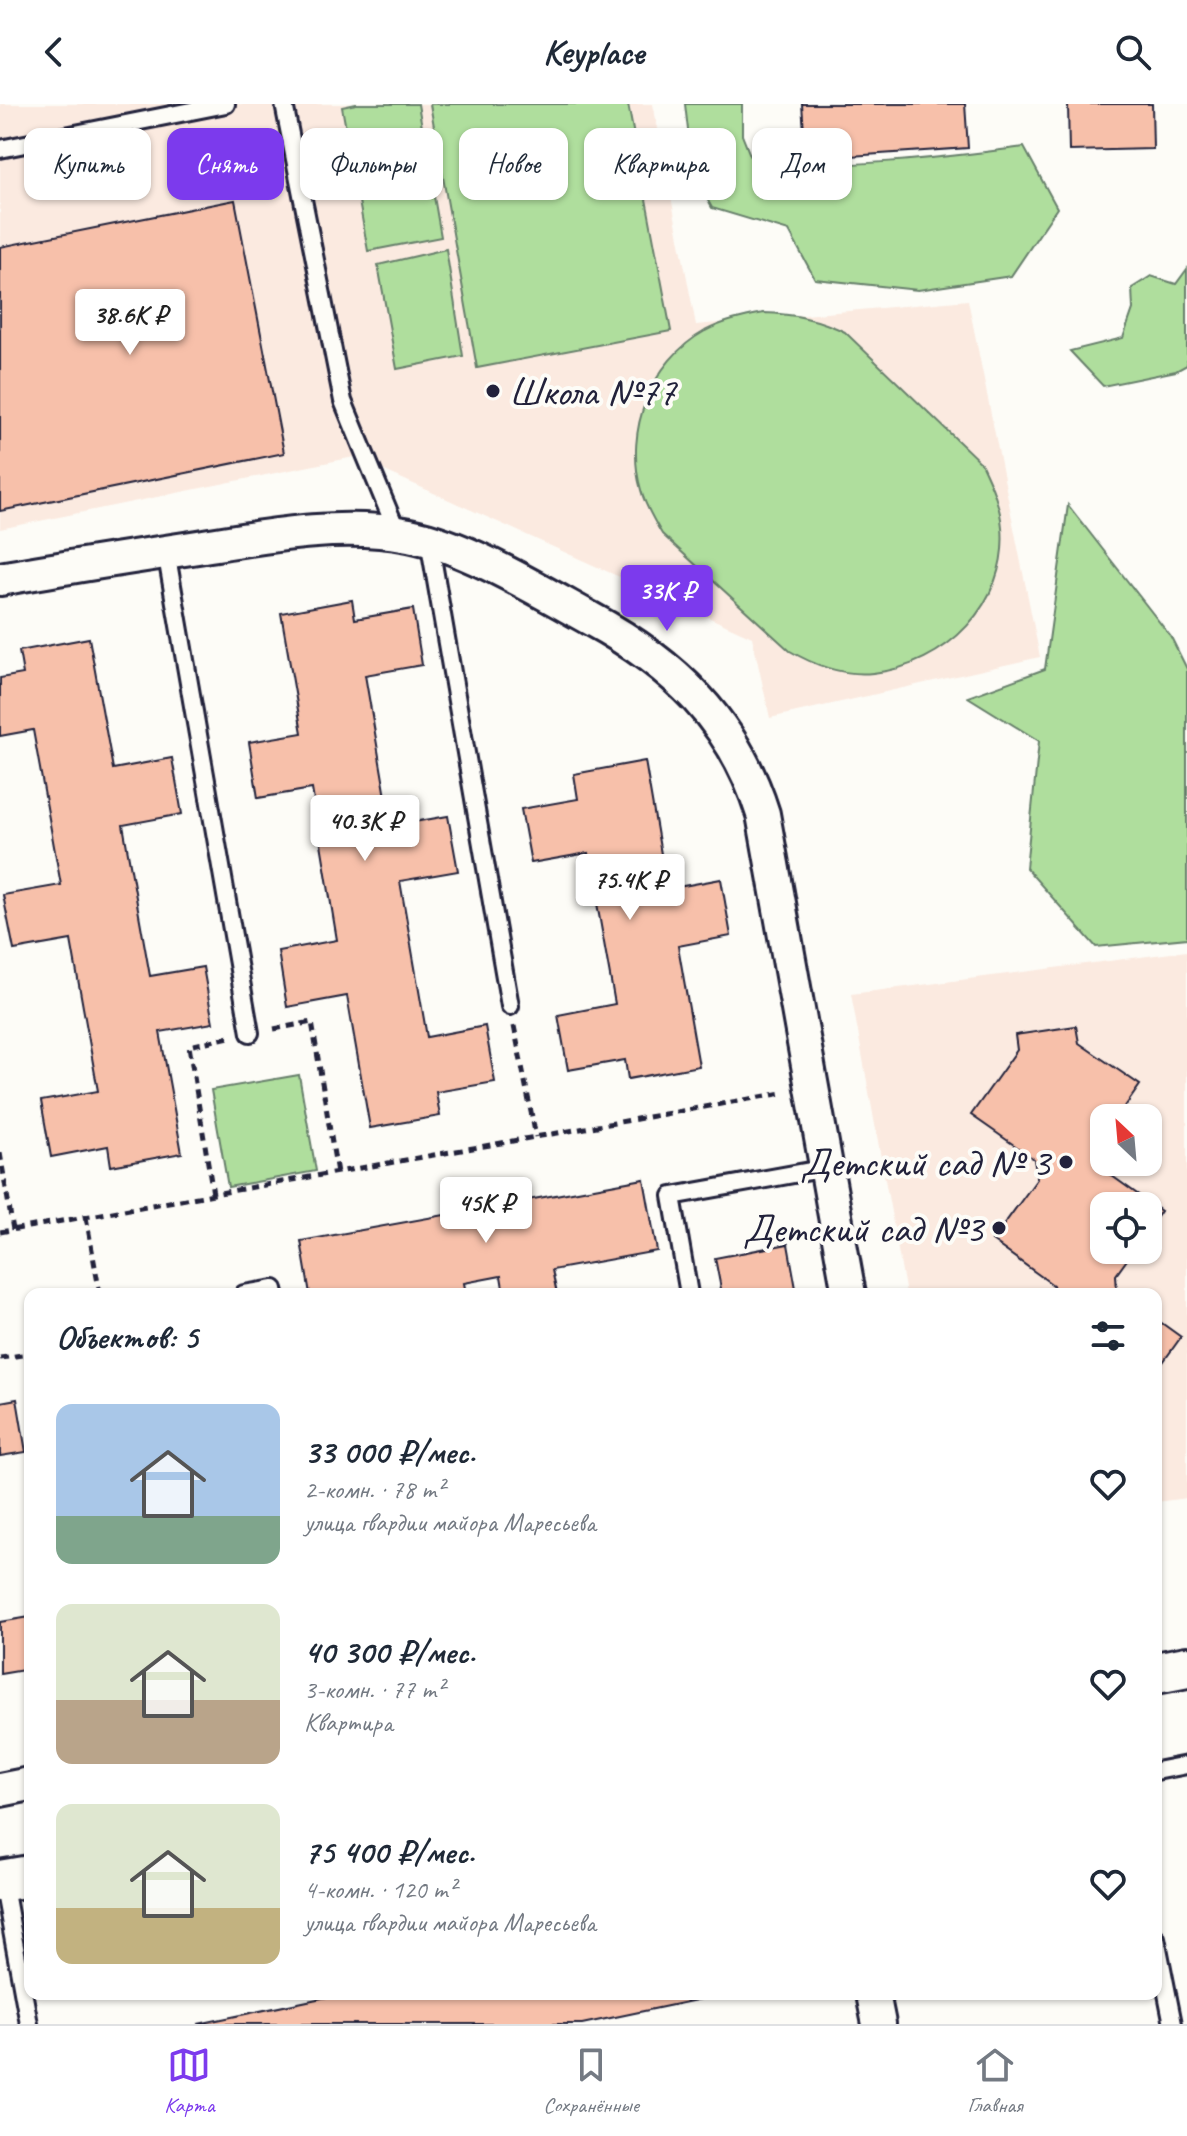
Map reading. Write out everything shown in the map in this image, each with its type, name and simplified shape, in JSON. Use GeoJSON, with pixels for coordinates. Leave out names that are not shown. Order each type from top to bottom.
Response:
{"type":"FeatureCollection","features":[{"type":"Feature","properties":{"kind":"street"},"geometry":{"type":"LineString","coordinates":[[0,579],[274,535],[336,530],[413,537],[524,583],[641,647],[702,702],[724,728],[757,795],[769,834],[848,1288]]}},
{"type":"Feature","properties":{"kind":"street"},"geometry":{"type":"LineString","coordinates":[[1162,1672],[1187,1667]]}},
{"type":"Feature","properties":{"kind":"street"},"geometry":{"type":"LineString","coordinates":[[0,1790],[24,1785]]}},
{"type":"Feature","properties":{"kind":"street"},"geometry":{"type":"LineString","coordinates":[[874,2000],[879,2024]]}},
{"type":"Feature","properties":{"kind":"lane"},"geometry":{"type":"LineString","coordinates":[[0,149],[226,104]]}},
{"type":"Feature","properties":{"kind":"lane"},"geometry":{"type":"LineString","coordinates":[[284,104],[343,401],[413,537],[510,1006]]}},
{"type":"Feature","properties":{"kind":"lane"},"geometry":{"type":"LineString","coordinates":[[166,551],[250,1033]]}},
{"type":"Feature","properties":{"kind":"lane"},"geometry":{"type":"LineString","coordinates":[[688,1288],[672,1196],[827,1168]]}},
{"type":"Feature","properties":{"kind":"lane"},"geometry":{"type":"LineString","coordinates":[[1162,1770],[1187,1765]]}},
{"type":"Feature","properties":{"kind":"lane"},"geometry":{"type":"LineString","coordinates":[[11,1879],[24,1984]]}},
{"type":"Feature","properties":{"kind":"lane"},"geometry":{"type":"LineString","coordinates":[[1162,1968],[1173,2024]]}},
{"type":"Feature","properties":{"kind":"lane"},"geometry":{"type":"LineString","coordinates":[[26,2000],[29,2024]]}},
{"type":"Feature","properties":{"kind":"path"},"geometry":{"type":"LineString","coordinates":[[510,1006],[536,1137]]}},
{"type":"Feature","properties":{"kind":"path"},"geometry":{"type":"LineString","coordinates":[[213,1194],[189,1046],[312,1022],[337,1173]]}},
{"type":"Feature","properties":{"kind":"path"},"geometry":{"type":"LineString","coordinates":[[0,1232],[813,1088]]}},
{"type":"Feature","properties":{"kind":"path"},"geometry":{"type":"LineString","coordinates":[[0,1153],[13,1230]]}},
{"type":"Feature","properties":{"kind":"path"},"geometry":{"type":"LineString","coordinates":[[86,1217],[99,1288]]}},
{"type":"Feature","properties":{"kind":"path"},"geometry":{"type":"LineString","coordinates":[[0,1358],[24,1355]]}},
{"type":"Feature","properties":{"kind":"shaded area","name":"Школа №77"},"geometry":{"type":"Polygon","coordinates":[[[0,104],[653,104],[658,128],[584,128],[584,200],[672,200],[696,325],[968,300],[1040,657],[770,718],[752,637],[354,457],[0,529],[0,104]]]}},
{"type":"Feature","properties":{"kind":"shaded area","name":"Детский сад №3"},"geometry":{"type":"Polygon","coordinates":[[[1187,951],[1187,1498],[1162,1501],[1162,1288],[905,1288],[851,994],[1187,951]]]}},
{"type":"Feature","properties":{"kind":"green space"},"geometry":{"type":"Polygon","coordinates":[[[356,104],[418,104],[422,128],[346,128],[342,107],[356,104]]]}},
{"type":"Feature","properties":{"kind":"green space"},"geometry":{"type":"Polygon","coordinates":[[[430,104],[628,104],[633,128],[584,128],[584,200],[646,200],[671,331],[477,368],[443,177],[443,128],[434,128],[430,104]]]}},
{"type":"Feature","properties":{"kind":"green space"},"geometry":{"type":"Polygon","coordinates":[[[685,104],[742,104],[742,135],[752,160],[752,200],[852,200],[852,164],[1024,147],[1057,208],[1011,276],[918,290],[815,279],[789,231],[712,208],[708,200],[736,200],[736,128],[688,128],[685,104]]]}},
{"type":"Feature","properties":{"kind":"green space"},"geometry":{"type":"Polygon","coordinates":[[[359,200],[435,200],[441,237],[368,251],[359,200]]]}},
{"type":"Feature","properties":{"kind":"green space"},"geometry":{"type":"Polygon","coordinates":[[[446,249],[463,356],[397,369],[378,265],[446,249]]]}},
{"type":"Feature","properties":{"kind":"green space"},"geometry":{"type":"Polygon","coordinates":[[[1187,269],[1187,365],[1176,371],[1103,386],[1070,351],[1123,338],[1133,309],[1132,288],[1151,276],[1176,284],[1187,269]]]}},
{"type":"Feature","properties":{"kind":"green space"},"geometry":{"type":"Polygon","coordinates":[[[764,313],[806,318],[845,332],[981,463],[992,486],[1002,527],[1001,555],[995,581],[983,605],[967,626],[925,658],[900,668],[851,673],[799,656],[662,534],[647,507],[641,490],[636,444],[646,400],[657,379],[686,344],[705,331],[726,322],[764,313]]]}},
{"type":"Feature","properties":{"kind":"green space"},"geometry":{"type":"Polygon","coordinates":[[[1068,505],[1171,637],[1187,669],[1187,938],[1096,947],[1026,868],[1039,741],[968,697],[1045,669],[1068,505]]]}},
{"type":"Feature","properties":{"kind":"green space"},"geometry":{"type":"Polygon","coordinates":[[[299,1075],[316,1171],[228,1187],[211,1090],[299,1075]]]}},
{"type":"Feature","properties":{"kind":"building"},"geometry":{"type":"Polygon","coordinates":[[[802,104],[965,104],[968,148],[852,156],[852,128],[804,128],[802,104]]]}},
{"type":"Feature","properties":{"kind":"building"},"geometry":{"type":"Polygon","coordinates":[[[1068,104],[1152,104],[1153,149],[1069,151],[1068,104]]]}},
{"type":"Feature","properties":{"kind":"building"},"geometry":{"type":"Polygon","coordinates":[[[235,200],[284,453],[0,511],[0,247],[235,200]]]}},
{"type":"Feature","properties":{"kind":"building"},"geometry":{"type":"Polygon","coordinates":[[[352,600],[355,619],[413,609],[422,665],[365,675],[391,826],[448,816],[458,871],[400,881],[427,1037],[485,1026],[495,1082],[436,1092],[440,1116],[370,1128],[347,996],[287,1007],[278,951],[337,940],[312,789],[258,798],[249,742],[302,733],[281,613],[352,600]]]}},
{"type":"Feature","properties":{"kind":"building"},"geometry":{"type":"Polygon","coordinates":[[[89,638],[113,769],[172,758],[182,814],[123,825],[150,976],[203,967],[213,1023],[160,1032],[182,1153],[111,1166],[108,1146],[51,1157],[41,1101],[98,1091],[71,940],[14,950],[3,895],[61,885],[33,730],[0,736],[0,678],[23,674],[19,651],[89,638]]]}},
{"type":"Feature","properties":{"kind":"building"},"geometry":{"type":"Polygon","coordinates":[[[645,761],[667,889],[721,879],[731,936],[678,946],[699,1066],[628,1079],[625,1060],[568,1070],[558,1015],[615,1004],[588,853],[531,863],[521,809],[578,799],[574,774],[645,761]]]}},
{"type":"Feature","properties":{"kind":"building","name":"Детский сад № 3"},"geometry":{"type":"Polygon","coordinates":[[[1076,1026],[1079,1043],[1140,1085],[1127,1104],[1090,1104],[1090,1176],[1112,1176],[1134,1192],[1090,1192],[1090,1264],[1124,1264],[1116,1275],[1117,1288],[1054,1288],[992,1241],[1037,1179],[1034,1159],[971,1115],[1017,1050],[1015,1035],[1076,1026]]]}},
{"type":"Feature","properties":{"kind":"building"},"geometry":{"type":"Polygon","coordinates":[[[644,1179],[657,1251],[552,1270],[556,1288],[503,1288],[501,1276],[464,1283],[465,1288],[309,1288],[301,1241],[644,1179]]]}},
{"type":"Feature","properties":{"kind":"building"},"geometry":{"type":"Polygon","coordinates":[[[788,1244],[796,1288],[721,1288],[715,1258],[788,1244]]]}},
{"type":"Feature","properties":{"kind":"building"},"geometry":{"type":"Polygon","coordinates":[[[1162,1323],[1181,1337],[1162,1364],[1162,1323]]]}},
{"type":"Feature","properties":{"kind":"building"},"geometry":{"type":"Polygon","coordinates":[[[17,1399],[24,1452],[0,1456],[0,1402],[17,1399]]]}},
{"type":"Feature","properties":{"kind":"building"},"geometry":{"type":"Polygon","coordinates":[[[24,1618],[24,1670],[0,1674],[0,1622],[24,1618]]]}},
{"type":"Feature","properties":{"kind":"building"},"geometry":{"type":"Polygon","coordinates":[[[312,2000],[696,2000],[582,2024],[198,2024],[312,2000]]]}},
{"type":"Feature","properties":{"kind":"place","name":"Школа №77"},"geometry":{"type":"Point","coordinates":[493,391]}},
{"type":"Feature","properties":{"kind":"place","name":"Детский сад № 3"},"geometry":{"type":"Point","coordinates":[1066,1162]}},
{"type":"Feature","properties":{"kind":"place","name":"Детский сад №3"},"geometry":{"type":"Point","coordinates":[999,1228]}}]}
